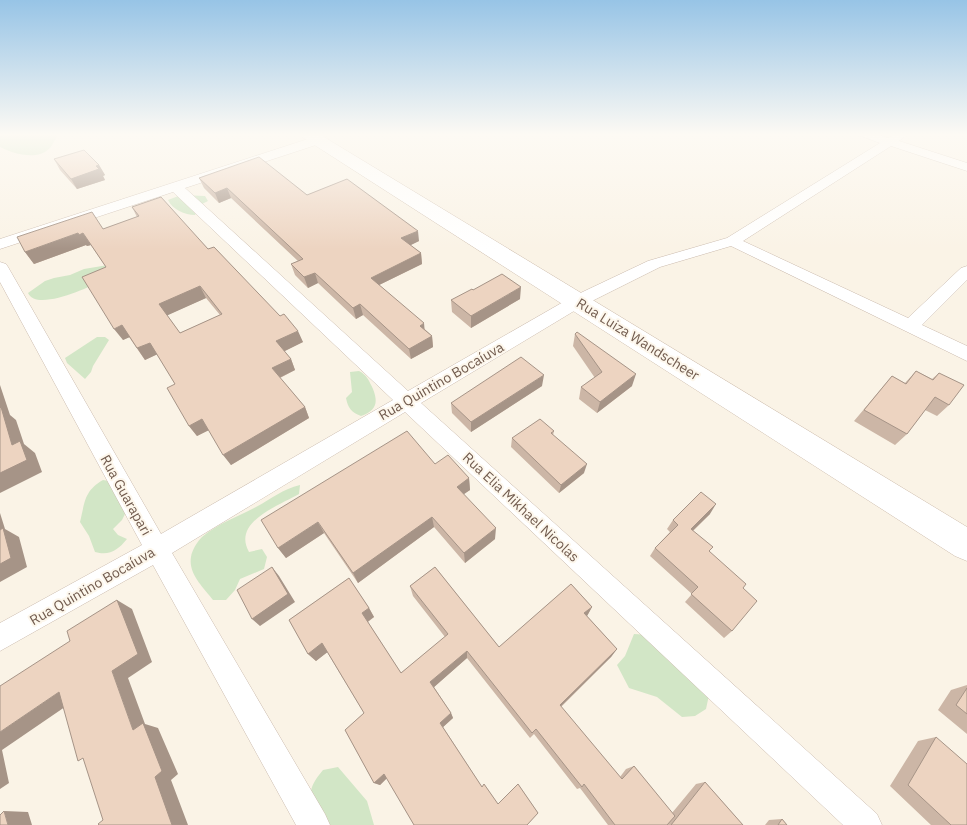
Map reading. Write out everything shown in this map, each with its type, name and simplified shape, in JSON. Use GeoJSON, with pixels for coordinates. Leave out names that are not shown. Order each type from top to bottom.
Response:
{"type":"FeatureCollection","features":[{"type":"Feature","properties":{"kind":"main road","name":"Rua Luiza Wandscheer"},"geometry":{"type":"LineString","coordinates":[[367,172],[578,301],[967,545]]}},
{"type":"Feature","properties":{"kind":"street"},"geometry":{"type":"LineString","coordinates":[[0,230],[186,172]]}},
{"type":"Feature","properties":{"kind":"street"},"geometry":{"type":"LineString","coordinates":[[0,244],[178,188],[216,172]]}},
{"type":"Feature","properties":{"kind":"street","name":"Rua Quintino Bocaíuva"},"geometry":{"type":"LineString","coordinates":[[0,638],[157,549],[578,301],[654,264],[732,241],[840,172]]}},
{"type":"Feature","properties":{"kind":"street","name":"Rua Elia Mikhael Nicolas"},"geometry":{"type":"LineString","coordinates":[[178,188],[406,402],[866,825]]}},
{"type":"Feature","properties":{"kind":"street"},"geometry":{"type":"LineString","coordinates":[[732,241],[967,354]]}},
{"type":"Feature","properties":{"kind":"street","name":"Rua Guarapari"},"geometry":{"type":"LineString","coordinates":[[0,267],[314,825]]}},
{"type":"Feature","properties":{"kind":"street"},"geometry":{"type":"LineString","coordinates":[[910,326],[967,271]]}},
{"type":"Feature","properties":{"kind":"green space"},"geometry":{"type":"Polygon","coordinates":[[[181,195],[205,196],[208,201],[202,204],[195,215],[187,214],[176,209],[168,200],[181,195]]]}},
{"type":"Feature","properties":{"kind":"green space"},"geometry":{"type":"Polygon","coordinates":[[[108,265],[103,281],[75,292],[52,299],[41,300],[33,298],[28,293],[45,281],[70,275],[84,269],[108,265]]]}},
{"type":"Feature","properties":{"kind":"green space"},"geometry":{"type":"Polygon","coordinates":[[[97,337],[105,337],[109,340],[85,379],[67,363],[65,358],[97,337]]]}},
{"type":"Feature","properties":{"kind":"green space"},"geometry":{"type":"Polygon","coordinates":[[[359,371],[369,381],[376,399],[373,409],[361,416],[351,409],[346,398],[352,392],[350,372],[359,371]]]}},
{"type":"Feature","properties":{"kind":"green space"},"geometry":{"type":"Polygon","coordinates":[[[103,480],[114,482],[127,510],[122,520],[113,529],[118,535],[127,539],[117,549],[109,553],[95,552],[89,536],[80,522],[86,498],[92,488],[103,480]]]}},
{"type":"Feature","properties":{"kind":"green space"},"geometry":{"type":"Polygon","coordinates":[[[300,485],[299,494],[260,516],[247,532],[245,541],[249,552],[262,549],[267,557],[264,569],[240,579],[235,590],[226,600],[213,600],[194,575],[192,569],[192,554],[198,541],[221,524],[300,485]]]}},
{"type":"Feature","properties":{"kind":"green space"},"geometry":{"type":"Polygon","coordinates":[[[634,634],[649,635],[709,695],[706,709],[695,716],[682,717],[657,697],[629,688],[617,665],[625,656],[634,634]]]}},
{"type":"Feature","properties":{"kind":"green space"},"geometry":{"type":"Polygon","coordinates":[[[338,767],[367,801],[374,825],[329,825],[314,804],[311,792],[316,779],[323,770],[338,767]]]}},
{"type":"Feature","properties":{"kind":"building"},"geometry":{"type":"Polygon","coordinates":[[[65,172],[89,172],[71,179],[65,172]]]}},
{"type":"Feature","properties":{"kind":"building"},"geometry":{"type":"Polygon","coordinates":[[[215,172],[279,172],[307,195],[347,179],[418,231],[401,238],[421,253],[371,278],[424,323],[420,326],[432,336],[409,349],[360,304],[353,308],[315,273],[304,277],[291,264],[303,259],[227,188],[215,193],[199,178],[215,172]]]}},
{"type":"Feature","properties":{"kind":"building"},"geometry":{"type":"Polygon","coordinates":[[[161,197],[208,249],[214,247],[280,316],[284,314],[298,331],[276,341],[291,359],[272,368],[305,407],[223,455],[202,419],[189,426],[167,388],[175,384],[150,343],[137,348],[122,325],[114,329],[82,277],[106,267],[83,233],[79,235],[78,233],[25,252],[17,237],[92,212],[103,229],[139,216],[132,207],[161,197]],[[200,286],[159,304],[180,333],[222,314],[200,286]]]}},
{"type":"Feature","properties":{"kind":"building"},"geometry":{"type":"Polygon","coordinates":[[[502,274],[521,287],[471,316],[451,300],[473,290],[502,274]]]}},
{"type":"Feature","properties":{"kind":"building"},"geometry":{"type":"Polygon","coordinates":[[[577,332],[636,374],[600,402],[581,387],[602,372],[575,334],[577,332]]]}},
{"type":"Feature","properties":{"kind":"building"},"geometry":{"type":"Polygon","coordinates":[[[521,357],[544,375],[471,422],[451,403],[521,357]]]}},
{"type":"Feature","properties":{"kind":"building"},"geometry":{"type":"Polygon","coordinates":[[[916,371],[933,380],[939,373],[964,385],[949,405],[935,397],[907,434],[864,410],[892,376],[906,384],[916,371]]]}},
{"type":"Feature","properties":{"kind":"building"},"geometry":{"type":"Polygon","coordinates":[[[0,408],[12,445],[20,441],[27,460],[0,473],[0,408]]]}},
{"type":"Feature","properties":{"kind":"building"},"geometry":{"type":"Polygon","coordinates":[[[540,419],[554,431],[551,433],[587,464],[561,485],[512,438],[540,419]]]}},
{"type":"Feature","properties":{"kind":"building"},"geometry":{"type":"Polygon","coordinates":[[[407,431],[435,464],[448,455],[469,478],[457,487],[496,528],[464,553],[432,517],[353,573],[318,522],[278,548],[261,520],[407,431]]]}},
{"type":"Feature","properties":{"kind":"building"},"geometry":{"type":"Polygon","coordinates":[[[701,492],[716,504],[691,529],[713,547],[709,551],[746,584],[743,588],[757,601],[732,631],[691,594],[698,587],[655,548],[678,525],[673,520],[701,492]]]}},
{"type":"Feature","properties":{"kind":"building"},"geometry":{"type":"Polygon","coordinates":[[[3,528],[11,558],[0,564],[0,530],[3,528]]]}},
{"type":"Feature","properties":{"kind":"building"},"geometry":{"type":"Polygon","coordinates":[[[272,567],[288,594],[252,619],[237,590],[272,567]]]}},
{"type":"Feature","properties":{"kind":"building"},"geometry":{"type":"Polygon","coordinates":[[[435,567],[499,647],[571,584],[592,607],[584,613],[617,649],[560,705],[622,779],[634,766],[675,816],[667,825],[615,825],[584,784],[582,787],[536,729],[532,733],[467,651],[430,682],[451,713],[440,723],[482,787],[484,784],[498,804],[518,784],[538,813],[527,825],[414,825],[384,774],[374,783],[345,730],[364,713],[322,643],[308,654],[289,620],[349,578],[369,608],[362,613],[401,673],[448,634],[410,586],[435,567]]]}},
{"type":"Feature","properties":{"kind":"building"},"geometry":{"type":"Polygon","coordinates":[[[117,600],[138,654],[112,671],[133,730],[143,723],[162,771],[155,777],[172,825],[98,824],[103,820],[83,758],[78,761],[59,692],[0,732],[0,686],[70,641],[67,631],[117,600]]]}},
{"type":"Feature","properties":{"kind":"building"},"geometry":{"type":"Polygon","coordinates":[[[967,688],[967,714],[956,705],[967,688]]]}},
{"type":"Feature","properties":{"kind":"building"},"geometry":{"type":"Polygon","coordinates":[[[936,737],[967,764],[967,825],[951,825],[908,785],[936,737]]]}},
{"type":"Feature","properties":{"kind":"building"},"geometry":{"type":"Polygon","coordinates":[[[705,782],[743,825],[671,825],[705,782]]]}},
{"type":"Feature","properties":{"kind":"building"},"geometry":{"type":"Polygon","coordinates":[[[4,811],[8,825],[0,825],[0,815],[4,811]]]}},
{"type":"Feature","properties":{"kind":"building"},"geometry":{"type":"Polygon","coordinates":[[[782,819],[787,825],[778,825],[782,819]]]}}]}
